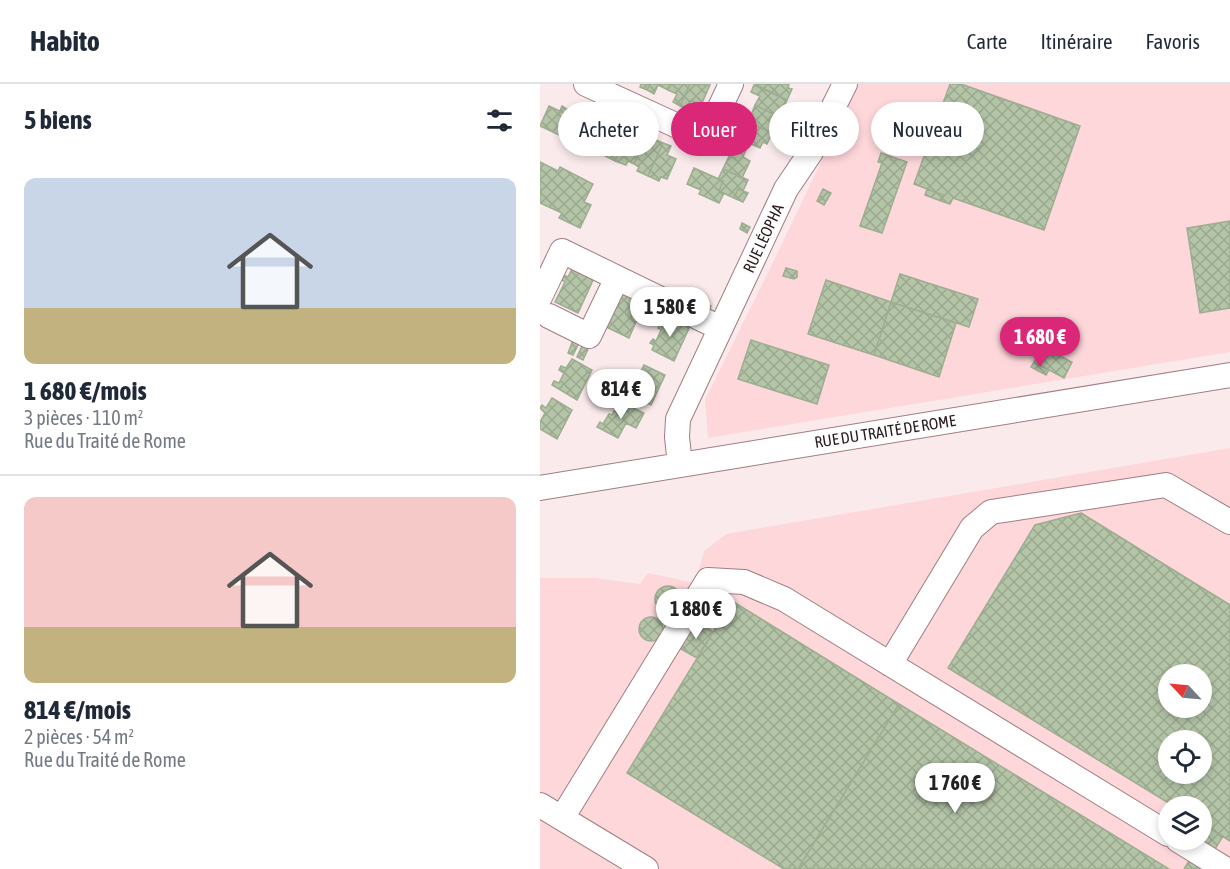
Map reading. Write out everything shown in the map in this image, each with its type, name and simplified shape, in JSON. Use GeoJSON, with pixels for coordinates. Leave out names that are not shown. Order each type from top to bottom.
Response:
{"type":"FeatureCollection","features":[{"type":"Feature","properties":{"kind":"street"},"geometry":{"type":"LineString","coordinates":[[586,84],[695,134],[707,135],[731,84]]}},
{"type":"Feature","properties":{"kind":"street","name":"RUE LÉOPHA"},"geometry":{"type":"LineString","coordinates":[[680,465],[677,437],[678,418],[786,189],[812,152],[845,84]]}},
{"type":"Feature","properties":{"kind":"street"},"geometry":{"type":"LineString","coordinates":[[617,278],[589,336],[544,307],[562,251],[720,328]]}},
{"type":"Feature","properties":{"kind":"street","name":"RUE DU TRAITÉ DE ROME"},"geometry":{"type":"LineString","coordinates":[[540,488],[1230,375]]}},
{"type":"Feature","properties":{"kind":"street"},"geometry":{"type":"LineString","coordinates":[[890,664],[972,528],[991,512],[1166,485],[1230,522]]}},
{"type":"Feature","properties":{"kind":"street"},"geometry":{"type":"LineString","coordinates":[[562,818],[708,580],[744,582],[784,600],[1158,828]]}},
{"type":"Feature","properties":{"kind":"street"},"geometry":{"type":"LineString","coordinates":[[540,805],[646,869]]}},
{"type":"Feature","properties":{"kind":"street"},"geometry":{"type":"LineString","coordinates":[[1194,850],[1225,869]]}},
{"type":"Feature","properties":{"kind":"shaded area"},"geometry":{"type":"Polygon","coordinates":[[[858,84],[1230,84],[1230,352],[708,438],[705,400],[824,156],[859,156],[859,102],[849,102],[858,84]]]}},
{"type":"Feature","properties":{"kind":"shaded area"},"geometry":{"type":"Polygon","coordinates":[[[1230,448],[1230,869],[540,869],[540,578],[595,578],[640,584],[648,573],[695,583],[704,551],[726,534],[1230,448]]]}},
{"type":"Feature","properties":{"kind":"building"},"geometry":{"type":"Polygon","coordinates":[[[641,84],[650,84],[647,90],[640,87],[641,84]]]}},
{"type":"Feature","properties":{"kind":"building"},"geometry":{"type":"Polygon","coordinates":[[[650,84],[670,84],[668,90],[658,85],[654,94],[647,90],[650,84]]]}},
{"type":"Feature","properties":{"kind":"building"},"geometry":{"type":"Polygon","coordinates":[[[670,84],[690,84],[682,102],[673,102],[677,94],[668,90],[670,84]]]}},
{"type":"Feature","properties":{"kind":"building"},"geometry":{"type":"Polygon","coordinates":[[[690,84],[710,85],[702,102],[682,102],[690,84]]]}},
{"type":"Feature","properties":{"kind":"building"},"geometry":{"type":"Polygon","coordinates":[[[755,84],[789,84],[788,88],[792,89],[787,100],[755,84]]]}},
{"type":"Feature","properties":{"kind":"building"},"geometry":{"type":"Polygon","coordinates":[[[950,84],[961,84],[1080,126],[1044,230],[953,198],[950,204],[941,201],[943,195],[914,184],[924,156],[984,156],[984,102],[944,102],[950,84]]]}},
{"type":"Feature","properties":{"kind":"building"},"geometry":{"type":"Polygon","coordinates":[[[754,85],[787,100],[786,102],[769,102],[769,112],[757,106],[760,96],[751,92],[754,85]]]}},
{"type":"Feature","properties":{"kind":"building"},"geometry":{"type":"Polygon","coordinates":[[[549,106],[558,110],[558,135],[540,126],[549,106]]]}},
{"type":"Feature","properties":{"kind":"building"},"geometry":{"type":"Polygon","coordinates":[[[757,106],[769,112],[769,132],[757,126],[757,106]]]}},
{"type":"Feature","properties":{"kind":"building"},"geometry":{"type":"Polygon","coordinates":[[[757,126],[769,132],[767,144],[763,142],[760,148],[757,147],[757,126]]]}},
{"type":"Feature","properties":{"kind":"building"},"geometry":{"type":"Polygon","coordinates":[[[663,143],[671,146],[667,155],[676,159],[667,179],[661,177],[659,181],[648,176],[663,143]]]}},
{"type":"Feature","properties":{"kind":"building"},"geometry":{"type":"Polygon","coordinates":[[[605,156],[617,156],[615,161],[605,156]]]}},
{"type":"Feature","properties":{"kind":"building"},"geometry":{"type":"Polygon","coordinates":[[[617,156],[638,156],[634,164],[628,161],[626,165],[615,161],[617,156]]]}},
{"type":"Feature","properties":{"kind":"building"},"geometry":{"type":"Polygon","coordinates":[[[638,156],[657,156],[648,176],[637,171],[639,167],[634,164],[638,156]]]}},
{"type":"Feature","properties":{"kind":"building"},"geometry":{"type":"Polygon","coordinates":[[[729,156],[743,156],[750,161],[742,178],[723,169],[729,156]]]}},
{"type":"Feature","properties":{"kind":"building"},"geometry":{"type":"Polygon","coordinates":[[[880,156],[890,156],[907,162],[882,233],[860,226],[882,163],[878,162],[880,156]]]}},
{"type":"Feature","properties":{"kind":"building"},"geometry":{"type":"Polygon","coordinates":[[[540,162],[558,171],[560,167],[593,184],[584,202],[591,205],[580,228],[559,218],[562,213],[540,203],[540,162]]]}},
{"type":"Feature","properties":{"kind":"building"},"geometry":{"type":"Polygon","coordinates":[[[694,168],[723,181],[719,191],[724,193],[719,203],[699,194],[701,190],[687,184],[694,168]]]}},
{"type":"Feature","properties":{"kind":"building"},"geometry":{"type":"Polygon","coordinates":[[[723,169],[748,180],[743,191],[738,189],[734,198],[719,191],[723,181],[718,179],[723,169]]]}},
{"type":"Feature","properties":{"kind":"building"},"geometry":{"type":"Polygon","coordinates":[[[738,189],[748,193],[743,202],[734,198],[738,189]]]}},
{"type":"Feature","properties":{"kind":"building"},"geometry":{"type":"Polygon","coordinates":[[[823,189],[831,193],[824,205],[817,201],[823,189]]]}},
{"type":"Feature","properties":{"kind":"building"},"geometry":{"type":"Polygon","coordinates":[[[927,189],[943,195],[941,201],[925,195],[927,189]]]}},
{"type":"Feature","properties":{"kind":"building"},"geometry":{"type":"Polygon","coordinates":[[[1230,221],[1230,308],[1200,313],[1187,228],[1230,221]]]}},
{"type":"Feature","properties":{"kind":"building"},"geometry":{"type":"Polygon","coordinates":[[[742,223],[750,227],[747,233],[740,229],[742,223]]]}},
{"type":"Feature","properties":{"kind":"building"},"geometry":{"type":"Polygon","coordinates":[[[573,267],[594,278],[578,313],[555,302],[565,282],[560,279],[562,274],[568,277],[573,267]]]}},
{"type":"Feature","properties":{"kind":"building"},"geometry":{"type":"Polygon","coordinates":[[[786,268],[797,271],[797,277],[794,279],[783,276],[786,268]]]}},
{"type":"Feature","properties":{"kind":"building"},"geometry":{"type":"Polygon","coordinates":[[[900,274],[978,299],[969,327],[891,302],[900,274]]]}},
{"type":"Feature","properties":{"kind":"building"},"geometry":{"type":"Polygon","coordinates":[[[826,280],[891,302],[874,355],[808,334],[826,280]]]}},
{"type":"Feature","properties":{"kind":"building"},"geometry":{"type":"Polygon","coordinates":[[[623,292],[644,303],[629,338],[606,327],[623,292]]]}},
{"type":"Feature","properties":{"kind":"building"},"geometry":{"type":"Polygon","coordinates":[[[692,296],[711,306],[708,313],[688,303],[692,296]]]}},
{"type":"Feature","properties":{"kind":"building"},"geometry":{"type":"Polygon","coordinates":[[[891,302],[956,323],[939,377],[874,355],[891,302]]]}},
{"type":"Feature","properties":{"kind":"building"},"geometry":{"type":"Polygon","coordinates":[[[669,316],[690,326],[674,361],[652,350],[654,345],[650,343],[653,339],[656,341],[661,330],[658,328],[660,324],[664,326],[669,316]]]}},
{"type":"Feature","properties":{"kind":"building"},"geometry":{"type":"Polygon","coordinates":[[[573,340],[579,343],[573,355],[568,353],[573,340]]]}},
{"type":"Feature","properties":{"kind":"building"},"geometry":{"type":"Polygon","coordinates":[[[751,340],[829,365],[817,404],[738,379],[751,340]]]}},
{"type":"Feature","properties":{"kind":"building"},"geometry":{"type":"Polygon","coordinates":[[[583,344],[589,347],[583,360],[577,357],[583,344]]]}},
{"type":"Feature","properties":{"kind":"building"},"geometry":{"type":"Polygon","coordinates":[[[1042,347],[1072,362],[1064,378],[1034,362],[1042,347]]]}},
{"type":"Feature","properties":{"kind":"building"},"geometry":{"type":"Polygon","coordinates":[[[572,359],[592,370],[577,400],[552,385],[554,381],[559,383],[564,373],[559,370],[561,366],[566,368],[572,359]]]}},
{"type":"Feature","properties":{"kind":"building"},"geometry":{"type":"Polygon","coordinates":[[[1034,362],[1049,370],[1046,375],[1031,367],[1034,362]]]}},
{"type":"Feature","properties":{"kind":"building"},"geometry":{"type":"Polygon","coordinates":[[[644,365],[665,375],[651,405],[626,392],[628,388],[632,390],[637,379],[633,378],[636,373],[639,375],[644,365]]]}},
{"type":"Feature","properties":{"kind":"building"},"geometry":{"type":"Polygon","coordinates":[[[552,398],[572,410],[557,439],[540,429],[540,422],[545,413],[540,408],[542,405],[546,408],[552,398]]]}},
{"type":"Feature","properties":{"kind":"building"},"geometry":{"type":"Polygon","coordinates":[[[623,403],[644,413],[636,428],[626,423],[618,438],[597,427],[600,422],[603,424],[609,414],[612,415],[614,411],[618,413],[623,403]]]}},
{"type":"Feature","properties":{"kind":"building"},"geometry":{"type":"Polygon","coordinates":[[[1081,513],[1230,605],[1230,841],[1212,829],[1212,796],[1158,797],[948,668],[1035,525],[1081,513]]]}},
{"type":"Feature","properties":{"kind":"building"},"geometry":{"type":"Polygon","coordinates":[[[668,586],[677,590],[681,599],[677,608],[668,612],[659,608],[655,599],[659,590],[668,586]]]}},
{"type":"Feature","properties":{"kind":"building"},"geometry":{"type":"Polygon","coordinates":[[[732,601],[899,704],[798,869],[784,869],[627,773],[732,601]]]}},
{"type":"Feature","properties":{"kind":"building"},"geometry":{"type":"Polygon","coordinates":[[[651,617],[660,620],[663,629],[660,638],[651,641],[642,638],[639,629],[642,620],[651,617]]]}},
{"type":"Feature","properties":{"kind":"building"},"geometry":{"type":"Polygon","coordinates":[[[696,621],[713,632],[697,658],[679,648],[696,621]]]}},
{"type":"Feature","properties":{"kind":"building"},"geometry":{"type":"Polygon","coordinates":[[[899,704],[1169,869],[798,869],[899,704]]]}},
{"type":"Feature","properties":{"kind":"building"},"geometry":{"type":"Polygon","coordinates":[[[1212,830],[1223,836],[1203,869],[1184,869],[1196,850],[1212,850],[1212,830]]]}}]}
